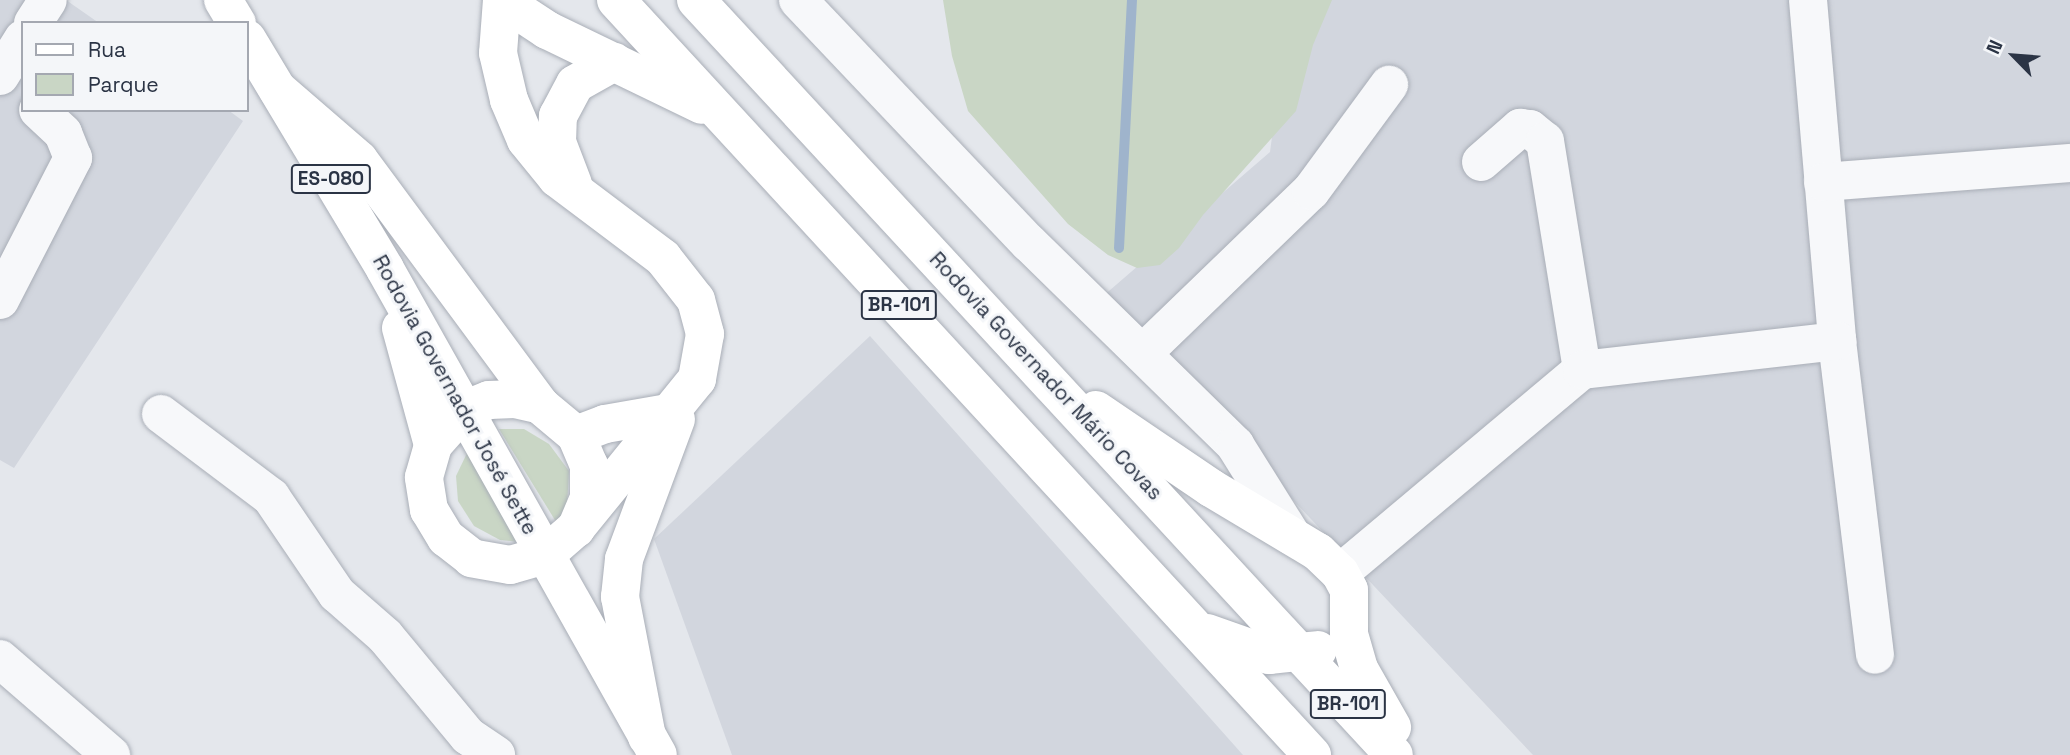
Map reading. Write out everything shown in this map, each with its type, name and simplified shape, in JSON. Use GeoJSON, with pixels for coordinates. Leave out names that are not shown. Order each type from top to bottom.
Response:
{"type":"FeatureCollection","features":[{"type":"Feature","properties":{"kind":"main road"},"geometry":{"type":"LineString","coordinates":[[223,0],[236,21]]}},
{"type":"Feature","properties":{"kind":"main road","name":"BR-101"},"geometry":{"type":"LineString","coordinates":[[616,0],[1202,631],[1294,747]]}},
{"type":"Feature","properties":{"kind":"main road"},"geometry":{"type":"LineString","coordinates":[[667,0],[811,150],[854,170]]}},
{"type":"Feature","properties":{"kind":"main road","name":"Rodovia Governador Mário Covas"},"geometry":{"type":"LineString","coordinates":[[696,0],[1394,755]]}},
{"type":"Feature","properties":{"kind":"main road"},"geometry":{"type":"LineString","coordinates":[[540,405],[515,399],[489,400],[464,410],[433,445],[424,477],[427,499],[446,538],[472,558],[509,565],[545,555],[576,527],[677,403],[703,366],[705,334],[696,300],[663,258],[576,193],[540,160],[516,121],[498,53],[503,1],[547,30],[723,115]]}},
{"type":"Feature","properties":{"kind":"main road","name":"Rodovia Governador José Sette"},"geometry":{"type":"LineString","coordinates":[[248,41],[384,269],[584,628],[653,746]]}},
{"type":"Feature","properties":{"kind":"main road"},"geometry":{"type":"LineString","coordinates":[[576,193],[556,142],[558,116],[575,84],[614,62]]}},
{"type":"Feature","properties":{"kind":"main road"},"geometry":{"type":"LineString","coordinates":[[278,90],[370,173],[540,405],[576,435],[589,465],[589,487],[576,527]]}},
{"type":"Feature","properties":{"kind":"main road"},"geometry":{"type":"LineString","coordinates":[[384,269],[433,445]]}},
{"type":"Feature","properties":{"kind":"main road"},"geometry":{"type":"LineString","coordinates":[[1024,352],[1104,415],[1210,488],[1292,537],[1340,573],[1349,590],[1349,616],[1359,669],[1411,755]]}},
{"type":"Feature","properties":{"kind":"main road"},"geometry":{"type":"LineString","coordinates":[[576,435],[677,403]]}},
{"type":"Feature","properties":{"kind":"main road"},"geometry":{"type":"LineString","coordinates":[[653,746],[620,597],[624,559],[677,403]]}},
{"type":"Feature","properties":{"kind":"main road"},"geometry":{"type":"LineString","coordinates":[[509,565],[584,628]]}},
{"type":"Feature","properties":{"kind":"main road"},"geometry":{"type":"LineString","coordinates":[[1202,631],[1269,655],[1301,652],[1326,647],[1349,616]]}},
{"type":"Feature","properties":{"kind":"street"},"geometry":{"type":"LineString","coordinates":[[34,21],[48,0]]}},
{"type":"Feature","properties":{"kind":"street"},"geometry":{"type":"LineString","coordinates":[[798,0],[1029,243],[1235,445],[1292,537]]}},
{"type":"Feature","properties":{"kind":"street"},"geometry":{"type":"LineString","coordinates":[[1808,0],[1837,341],[1875,655]]}},
{"type":"Feature","properties":{"kind":"street"},"geometry":{"type":"LineString","coordinates":[[0,76],[21,43]]}},
{"type":"Feature","properties":{"kind":"street"},"geometry":{"type":"LineString","coordinates":[[0,82],[21,98]]}},
{"type":"Feature","properties":{"kind":"street"},"geometry":{"type":"LineString","coordinates":[[1143,353],[1311,191],[1389,85]]}},
{"type":"Feature","properties":{"kind":"street"},"geometry":{"type":"LineString","coordinates":[[0,300],[73,158],[63,133],[40,112]]}},
{"type":"Feature","properties":{"kind":"street"},"geometry":{"type":"LineString","coordinates":[[1481,162],[1520,128],[1530,129],[1545,141],[1582,370]]}},
{"type":"Feature","properties":{"kind":"street"},"geometry":{"type":"LineString","coordinates":[[1823,182],[2070,163]]}},
{"type":"Feature","properties":{"kind":"street"},"geometry":{"type":"LineString","coordinates":[[1340,573],[1582,370],[1837,341]]}},
{"type":"Feature","properties":{"kind":"street"},"geometry":{"type":"LineString","coordinates":[[161,414],[271,497],[337,594],[385,636],[468,736],[496,755]]}},
{"type":"Feature","properties":{"kind":"street"},"geometry":{"type":"LineString","coordinates":[[1210,488],[1235,445]]}},
{"type":"Feature","properties":{"kind":"street"},"geometry":{"type":"LineString","coordinates":[[0,659],[111,755]]}},
{"type":"Feature","properties":{"kind":"shaded area"},"geometry":{"type":"Polygon","coordinates":[[[0,0],[66,0],[96,21],[21,21],[21,112],[231,112],[243,121],[14,468],[0,460],[0,0]]]}},
{"type":"Feature","properties":{"kind":"shaded area"},"geometry":{"type":"Polygon","coordinates":[[[1290,0],[2070,0],[2070,755],[1533,755],[1102,297],[1270,152],[1290,0]]]}},
{"type":"Feature","properties":{"kind":"shaded area"},"geometry":{"type":"Polygon","coordinates":[[[870,336],[1243,755],[732,755],[654,539],[870,336]]]}},
{"type":"Feature","properties":{"kind":"green space"},"geometry":{"type":"Polygon","coordinates":[[[943,0],[1332,0],[1313,45],[1296,111],[1203,215],[1179,248],[1160,265],[1137,268],[1108,255],[1068,224],[968,111],[952,56],[943,0]]]}},
{"type":"Feature","properties":{"kind":"green space"},"geometry":{"type":"Polygon","coordinates":[[[499,429],[524,429],[549,444],[569,471],[567,506],[558,525],[499,429]]]}},
{"type":"Feature","properties":{"kind":"green space"},"geometry":{"type":"Polygon","coordinates":[[[469,449],[528,543],[500,540],[474,526],[458,501],[456,476],[469,449]]]}},
{"type":"Feature","properties":{"kind":"waterway"},"geometry":{"type":"LineString","coordinates":[[1119,248],[1132,0]]}}]}
